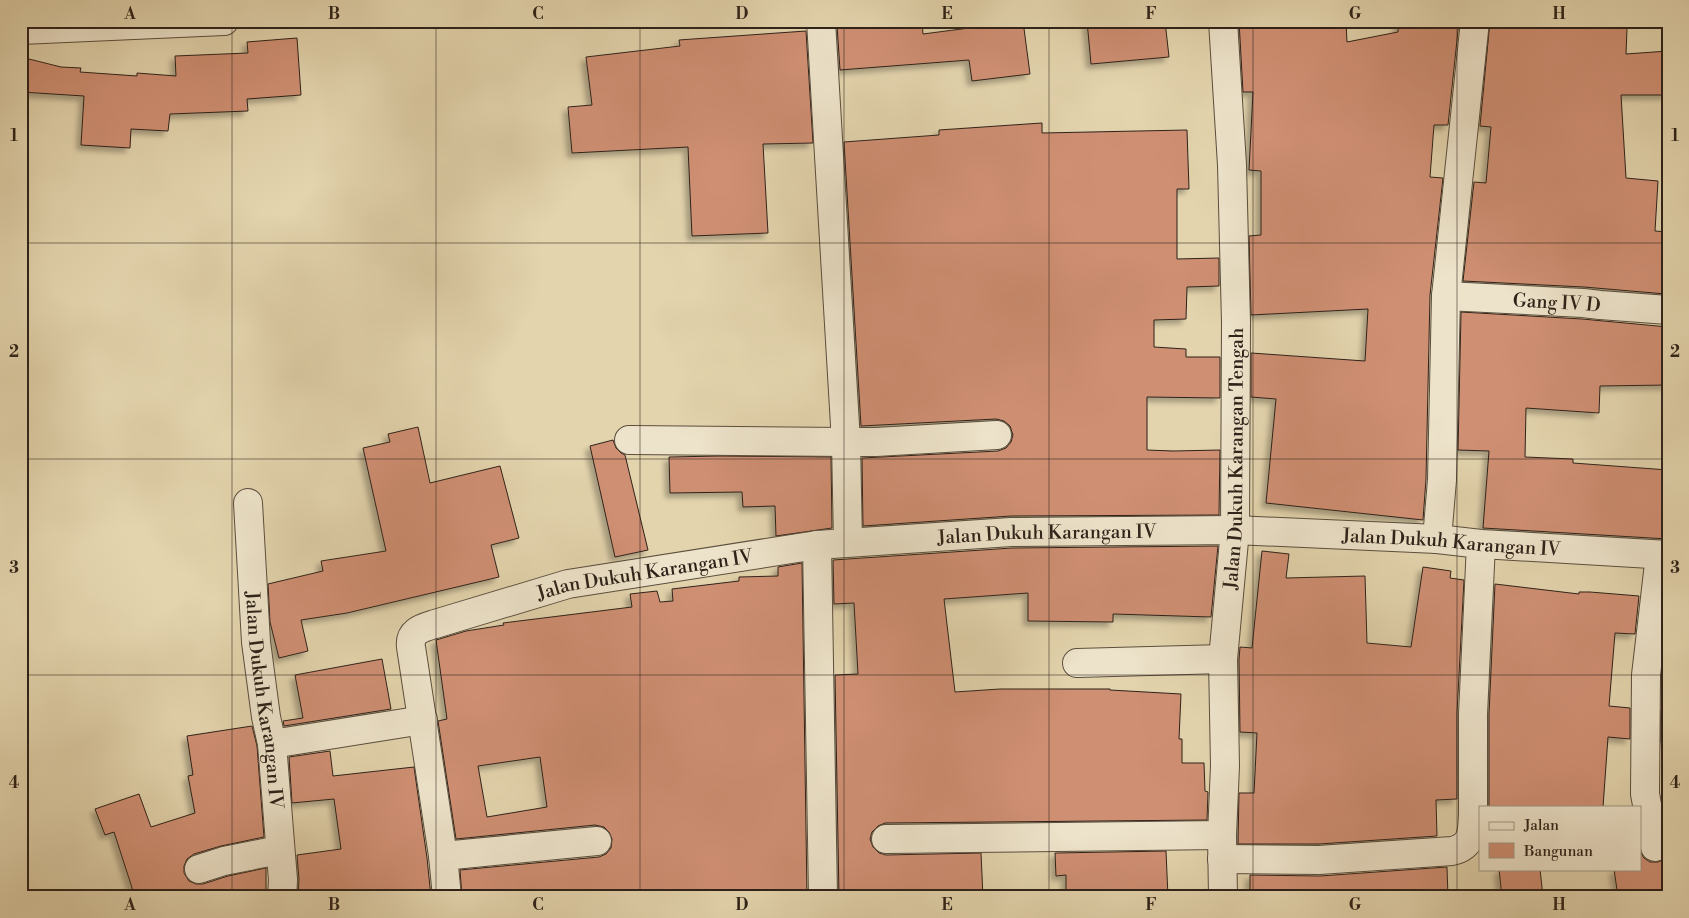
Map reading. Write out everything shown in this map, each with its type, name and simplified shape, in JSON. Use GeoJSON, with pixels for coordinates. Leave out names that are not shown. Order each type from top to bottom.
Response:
{"type":"FeatureCollection","features":[{"type":"Feature","properties":{"kind":"street"},"geometry":{"type":"LineString","coordinates":[[21,30],[224,21]]}},
{"type":"Feature","properties":{"kind":"street"},"geometry":{"type":"LineString","coordinates":[[822,21],[846,442],[848,542]]}},
{"type":"Feature","properties":{"kind":"street","name":"Jalan Dukuh Karangan Tengah"},"geometry":{"type":"LineString","coordinates":[[1223,21],[1232,165],[1236,322],[1235,530],[1223,659],[1225,766],[1222,847],[1223,897]]}},
{"type":"Feature","properties":{"kind":"street"},"geometry":{"type":"LineString","coordinates":[[1437,539],[1442,480],[1446,296],[1475,21]]}},
{"type":"Feature","properties":{"kind":"street","name":"Gang IV D"},"geometry":{"type":"LineString","coordinates":[[1446,296],[1574,302],[1668,310]]}},
{"type":"Feature","properties":{"kind":"street"},"geometry":{"type":"LineString","coordinates":[[629,440],[876,442],[997,435]]}},
{"type":"Feature","properties":{"kind":"street","name":"Jalan Dukuh Karangan IV"},"geometry":{"type":"LineString","coordinates":[[248,503],[256,642],[266,717],[272,744],[279,850],[283,880],[282,897]]}},
{"type":"Feature","properties":{"kind":"street","name":"Jalan Dukuh Karangan IV"},"geometry":{"type":"LineString","coordinates":[[447,897],[443,856],[411,642],[412,635],[417,630],[434,624],[568,584],[817,545],[1011,532],[1235,530],[1437,539],[1481,544],[1664,555]]}},
{"type":"Feature","properties":{"kind":"street"},"geometry":{"type":"LineString","coordinates":[[886,839],[1222,847],[1319,860],[1459,849],[1469,840],[1472,830],[1473,714],[1481,544]]}},
{"type":"Feature","properties":{"kind":"street"},"geometry":{"type":"LineString","coordinates":[[817,545],[824,897]]}},
{"type":"Feature","properties":{"kind":"street"},"geometry":{"type":"LineString","coordinates":[[1654,845],[1645,794],[1646,675],[1664,555]]}},
{"type":"Feature","properties":{"kind":"street"},"geometry":{"type":"LineString","coordinates":[[1077,663],[1223,659]]}},
{"type":"Feature","properties":{"kind":"street"},"geometry":{"type":"LineString","coordinates":[[272,744],[423,720]]}},
{"type":"Feature","properties":{"kind":"street"},"geometry":{"type":"LineString","coordinates":[[443,856],[597,841]]}},
{"type":"Feature","properties":{"kind":"street"},"geometry":{"type":"LineString","coordinates":[[199,869],[224,861],[279,850]]}},
{"type":"Feature","properties":{"kind":"building"},"geometry":{"type":"Polygon","coordinates":[[[886,21],[922,21],[923,34],[1023,21],[1030,74],[972,81],[969,60],[840,70],[837,25],[886,21]]]}},
{"type":"Feature","properties":{"kind":"building"},"geometry":{"type":"Polygon","coordinates":[[[1087,21],[1165,21],[1169,57],[1091,64],[1087,21]]]}},
{"type":"Feature","properties":{"kind":"building"},"geometry":{"type":"Polygon","coordinates":[[[1239,21],[1346,21],[1347,42],[1398,32],[1399,21],[1459,21],[1448,125],[1434,125],[1430,177],[1443,178],[1430,295],[1426,479],[1423,520],[1266,503],[1276,399],[1251,397],[1251,353],[1365,361],[1368,309],[1251,315],[1249,236],[1261,235],[1261,171],[1249,170],[1253,92],[1243,92],[1239,21]]]}},
{"type":"Feature","properties":{"kind":"building"},"geometry":{"type":"Polygon","coordinates":[[[1490,21],[1541,21],[1541,24],[1627,28],[1626,54],[1668,51],[1668,95],[1621,95],[1626,178],[1658,181],[1655,231],[1668,232],[1666,294],[1584,287],[1463,281],[1474,182],[1486,183],[1491,127],[1480,126],[1490,21]]]}},
{"type":"Feature","properties":{"kind":"building"},"geometry":{"type":"Polygon","coordinates":[[[806,31],[813,143],[763,144],[768,233],[692,236],[688,147],[572,153],[568,107],[592,105],[586,57],[680,46],[679,40],[806,31]]]}},
{"type":"Feature","properties":{"kind":"building"},"geometry":{"type":"Polygon","coordinates":[[[297,38],[301,95],[247,99],[248,111],[170,114],[168,131],[131,129],[130,148],[81,145],[84,96],[21,92],[21,57],[61,67],[81,68],[80,72],[137,76],[137,73],[176,76],[175,56],[248,53],[247,42],[297,38]]]}},
{"type":"Feature","properties":{"kind":"building"},"geometry":{"type":"Polygon","coordinates":[[[1042,123],[1042,133],[1187,130],[1189,189],[1177,189],[1177,259],[1219,258],[1219,286],[1187,287],[1186,319],[1154,320],[1154,347],[1186,349],[1186,357],[1220,357],[1220,398],[1147,397],[1147,450],[1220,450],[1219,515],[1011,516],[863,526],[862,458],[998,451],[1006,448],[1011,442],[1013,435],[1010,426],[1004,421],[996,419],[861,426],[844,142],[939,135],[939,130],[1042,123]]]}},
{"type":"Feature","properties":{"kind":"building"},"geometry":{"type":"Polygon","coordinates":[[[1461,312],[1582,319],[1668,327],[1668,385],[1600,386],[1599,413],[1526,408],[1525,457],[1573,459],[1573,463],[1668,470],[1668,539],[1483,528],[1489,451],[1458,450],[1461,312]]]}},
{"type":"Feature","properties":{"kind":"building"},"geometry":{"type":"Polygon","coordinates":[[[418,427],[430,483],[500,466],[519,538],[491,545],[499,577],[347,613],[301,620],[308,651],[279,658],[270,622],[268,584],[323,571],[321,561],[386,551],[363,448],[390,442],[388,434],[418,427]]]}},
{"type":"Feature","properties":{"kind":"building"},"geometry":{"type":"Polygon","coordinates":[[[613,440],[616,448],[625,455],[648,550],[615,557],[590,446],[613,440]]]}},
{"type":"Feature","properties":{"kind":"building"},"geometry":{"type":"Polygon","coordinates":[[[669,457],[831,457],[832,528],[776,536],[775,506],[743,507],[742,492],[670,493],[669,457]]]}},
{"type":"Feature","properties":{"kind":"building"},"geometry":{"type":"Polygon","coordinates":[[[1218,546],[1211,617],[1113,614],[1113,622],[1028,621],[1028,593],[944,599],[955,692],[1000,689],[1110,689],[1181,694],[1179,739],[1182,739],[1182,763],[1204,763],[1205,791],[1208,792],[1207,820],[885,823],[878,826],[872,832],[870,839],[873,847],[879,853],[886,855],[981,853],[983,897],[839,897],[835,675],[858,674],[854,603],[834,604],[833,560],[1012,548],[1218,546]]]}},
{"type":"Feature","properties":{"kind":"building"},"geometry":{"type":"Polygon","coordinates":[[[1262,551],[1289,554],[1286,578],[1365,576],[1367,643],[1411,647],[1423,567],[1451,571],[1450,578],[1464,580],[1457,713],[1457,799],[1436,800],[1437,836],[1319,844],[1238,844],[1239,793],[1254,793],[1257,733],[1240,732],[1240,647],[1252,648],[1262,551]]]}},
{"type":"Feature","properties":{"kind":"building"},"geometry":{"type":"Polygon","coordinates":[[[802,563],[807,897],[462,897],[460,870],[599,857],[606,854],[611,848],[612,839],[604,827],[595,825],[456,839],[438,721],[447,719],[436,640],[466,631],[504,625],[503,623],[632,607],[630,594],[657,591],[660,602],[673,601],[672,589],[739,581],[739,577],[778,576],[778,567],[802,563]],[[540,757],[478,766],[487,817],[547,807],[540,757]]]}},
{"type":"Feature","properties":{"kind":"building"},"geometry":{"type":"Polygon","coordinates":[[[1495,584],[1579,594],[1579,592],[1590,592],[1639,596],[1635,634],[1615,633],[1609,706],[1630,708],[1630,739],[1608,737],[1603,806],[1489,806],[1489,714],[1495,584]]]}},
{"type":"Feature","properties":{"kind":"building"},"geometry":{"type":"Polygon","coordinates":[[[382,659],[391,709],[284,726],[283,721],[303,718],[295,675],[382,659]]]}},
{"type":"Feature","properties":{"kind":"building"},"geometry":{"type":"Polygon","coordinates":[[[1661,711],[1668,711],[1668,742],[1661,742],[1661,711]]]}},
{"type":"Feature","properties":{"kind":"building"},"geometry":{"type":"Polygon","coordinates":[[[252,726],[257,746],[264,837],[194,854],[187,859],[184,873],[189,881],[203,884],[228,876],[266,868],[266,897],[135,897],[114,832],[105,835],[95,809],[139,794],[151,827],[195,813],[188,776],[193,775],[187,736],[252,726]]]}},
{"type":"Feature","properties":{"kind":"building"},"geometry":{"type":"Polygon","coordinates":[[[330,751],[333,776],[414,767],[431,897],[298,897],[297,855],[341,849],[334,799],[292,803],[289,757],[330,751]]]}},
{"type":"Feature","properties":{"kind":"building"},"geometry":{"type":"Polygon","coordinates":[[[1166,851],[1168,897],[1066,897],[1066,875],[1056,876],[1055,853],[1166,851]]]}},
{"type":"Feature","properties":{"kind":"building"},"geometry":{"type":"Polygon","coordinates":[[[1642,854],[1650,862],[1658,862],[1665,859],[1668,855],[1668,897],[1618,897],[1614,870],[1642,870],[1642,854]]]}},
{"type":"Feature","properties":{"kind":"building"},"geometry":{"type":"Polygon","coordinates":[[[1447,867],[1448,897],[1371,897],[1371,894],[1318,897],[1250,897],[1250,875],[1320,876],[1447,867]]]}},
{"type":"Feature","properties":{"kind":"building"},"geometry":{"type":"Polygon","coordinates":[[[1499,870],[1540,870],[1543,897],[1502,897],[1499,870]]]}}]}
